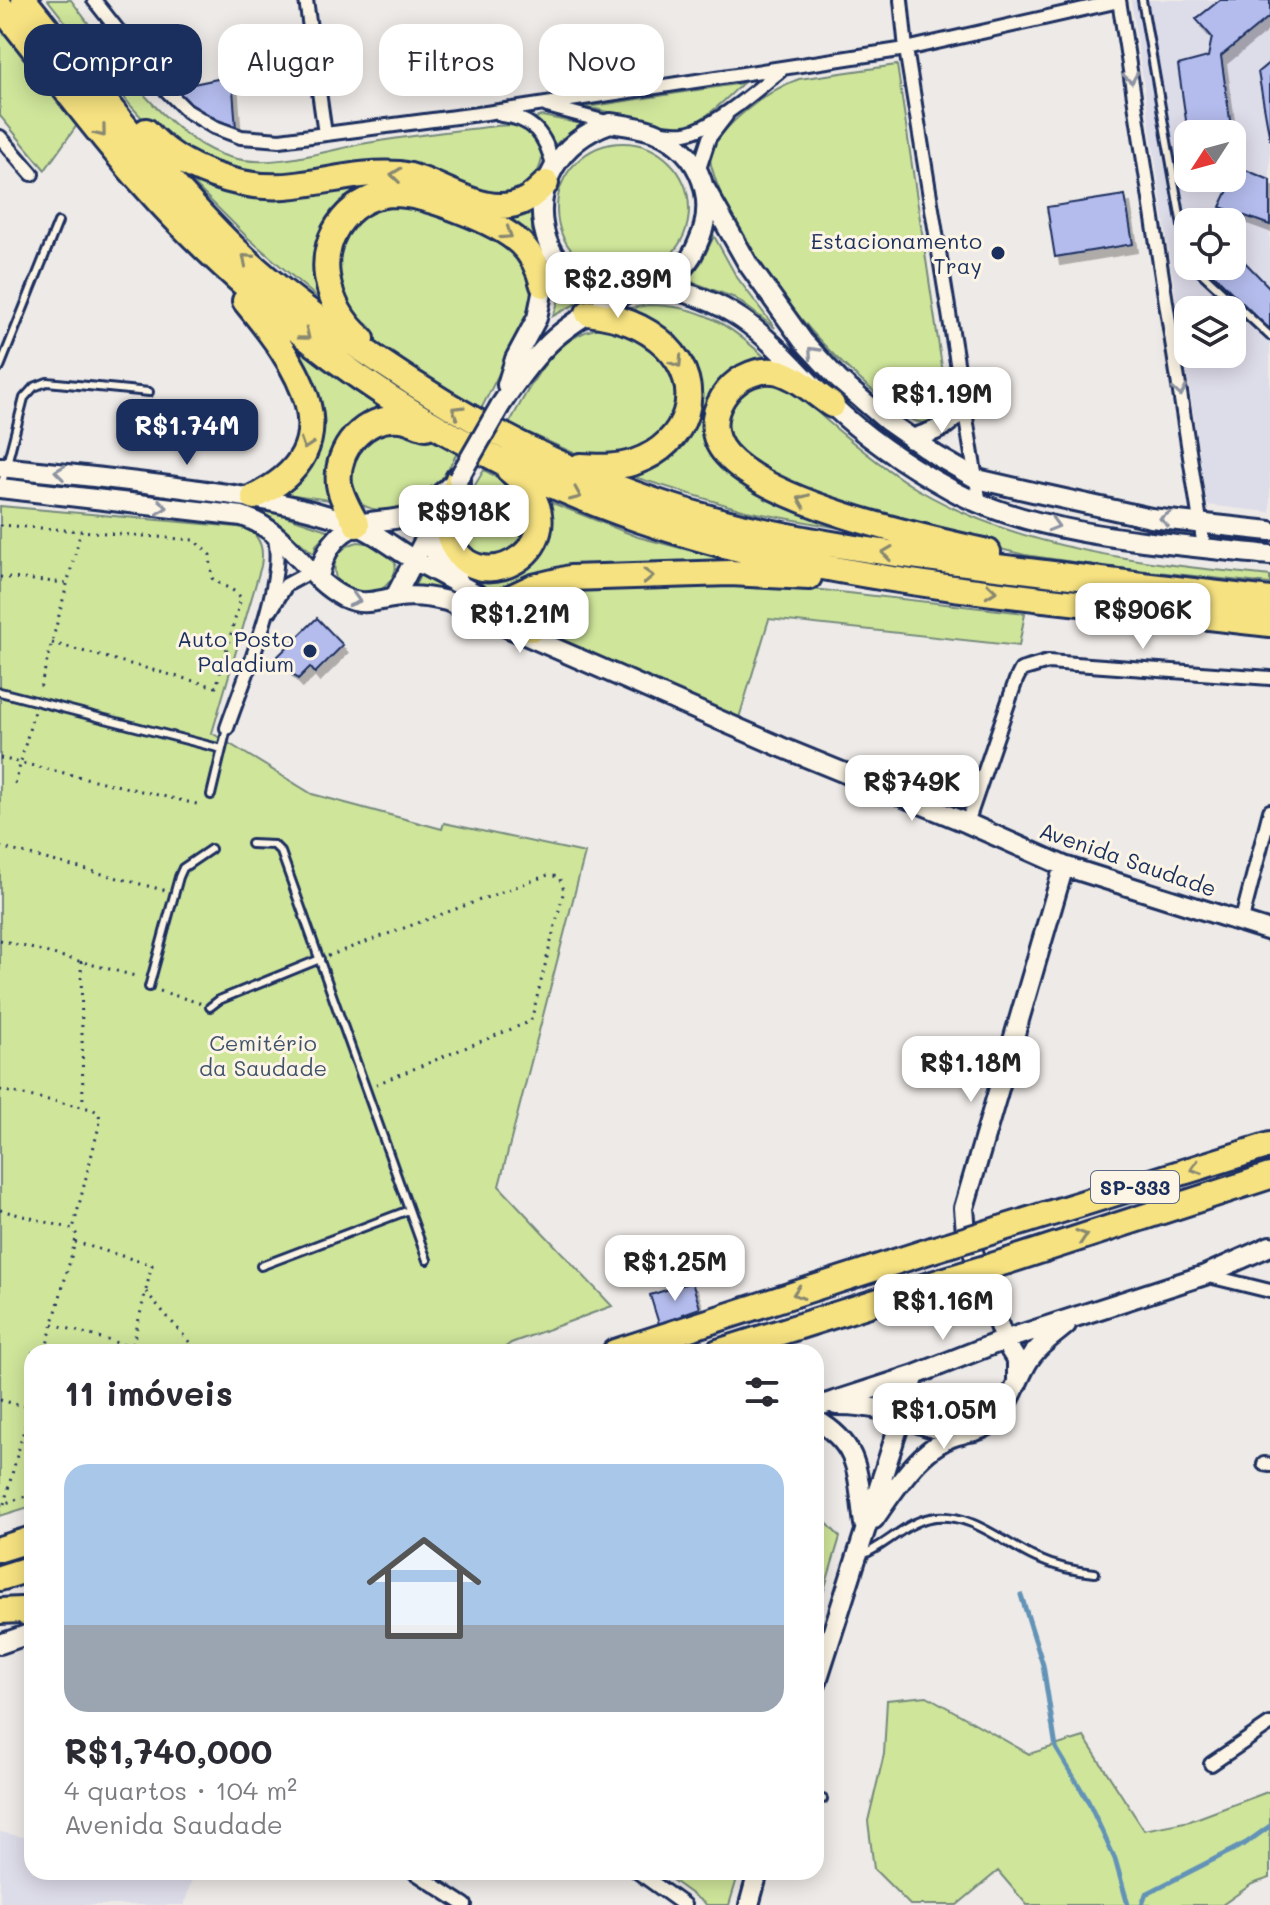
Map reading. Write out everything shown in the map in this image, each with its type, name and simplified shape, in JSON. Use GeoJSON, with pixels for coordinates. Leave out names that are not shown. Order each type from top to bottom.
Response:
{"type":"FeatureCollection","features":[{"type":"Feature","properties":{"kind":"highway"},"geometry":{"type":"LineString","coordinates":[[24,0],[167,178],[242,256],[324,324],[415,385],[477,423],[553,461],[665,505],[716,520],[824,544],[1270,600]]}},
{"type":"Feature","properties":{"kind":"highway"},"geometry":{"type":"LineString","coordinates":[[39,0],[154,140],[173,157],[191,167],[260,185],[292,186],[378,173],[401,174],[423,179],[494,206],[512,205],[527,199],[549,174]]}},
{"type":"Feature","properties":{"kind":"highway"},"geometry":{"type":"LineString","coordinates":[[0,6],[143,184],[256,296],[322,349],[398,401],[494,459],[576,495],[680,533],[776,558],[950,587],[1270,624]]}},
{"type":"Feature","properties":{"kind":"highway"},"geometry":{"type":"LineString","coordinates":[[415,385],[353,332],[337,309],[328,286],[325,262],[329,242],[345,215],[359,204],[395,194],[435,202],[494,225],[521,243],[539,269],[543,285]]}},
{"type":"Feature","properties":{"kind":"highway"},"geometry":{"type":"LineString","coordinates":[[194,236],[271,333],[300,378],[308,400],[311,416],[305,451],[276,487],[254,497]]}},
{"type":"Feature","properties":{"kind":"highway"},"geometry":{"type":"LineString","coordinates":[[553,461],[594,467],[634,462],[669,442],[681,427],[688,408],[684,373],[665,345],[632,323],[588,313]]}},
{"type":"Feature","properties":{"kind":"highway"},"geometry":{"type":"LineString","coordinates":[[832,405],[792,378],[762,370],[730,387],[719,400],[715,417],[716,438],[724,453],[741,469],[769,486],[829,510],[961,546],[1123,583]]}},
{"type":"Feature","properties":{"kind":"highway"},"geometry":{"type":"LineString","coordinates":[[357,525],[339,486],[339,466],[353,437],[373,424],[402,419],[457,437]]}},
{"type":"Feature","properties":{"kind":"highway"},"geometry":{"type":"LineString","coordinates":[[458,479],[448,522],[449,538],[458,553],[472,564],[487,568],[516,562],[529,551],[540,520],[537,506],[521,480],[494,459]]}},
{"type":"Feature","properties":{"kind":"highway"},"geometry":{"type":"LineString","coordinates":[[488,611],[533,587],[570,578],[730,573],[950,587]]}},
{"type":"Feature","properties":{"kind":"highway"},"geometry":{"type":"LineString","coordinates":[[532,629],[535,603],[550,587],[570,578]]}},
{"type":"Feature","properties":{"kind":"highway","name":"SP-333"},"geometry":{"type":"LineString","coordinates":[[640,1344],[1270,1145]]}},
{"type":"Feature","properties":{"kind":"highway","name":"SP-333"},"geometry":{"type":"LineString","coordinates":[[743,1344],[1270,1176]]}},
{"type":"Feature","properties":{"kind":"highway"},"geometry":{"type":"LineString","coordinates":[[0,1549],[24,1542]]}},
{"type":"Feature","properties":{"kind":"highway"},"geometry":{"type":"LineString","coordinates":[[0,1578],[24,1570]]}},
{"type":"Feature","properties":{"kind":"highway"},"geometry":{"type":"LineString","coordinates":[[0,1611],[21,1610],[24,1617]]}},
{"type":"Feature","properties":{"kind":"main road"},"geometry":{"type":"LineString","coordinates":[[500,406],[515,359],[537,318],[548,262],[542,203],[549,174],[578,138],[610,123],[654,131],[687,153],[699,169],[705,188],[748,264],[803,341],[839,380],[911,439],[977,479],[1151,518],[1270,531]]}},
{"type":"Feature","properties":{"kind":"main road"},"geometry":{"type":"LineString","coordinates":[[660,288],[695,250],[706,215],[705,188]]}},
{"type":"Feature","properties":{"kind":"main road"},"geometry":{"type":"LineString","coordinates":[[548,244],[564,267],[581,281],[599,289],[628,292],[660,288],[684,291],[706,298],[750,323],[772,341],[832,405],[888,451],[952,491],[980,504],[1067,529],[1270,555]]}},
{"type":"Feature","properties":{"kind":"main road"},"geometry":{"type":"LineString","coordinates":[[395,597],[416,561],[429,529],[500,406],[540,350],[588,313],[628,292]]}},
{"type":"Feature","properties":{"kind":"main road"},"geometry":{"type":"LineString","coordinates":[[911,439],[939,430],[951,422],[962,408]]}},
{"type":"Feature","properties":{"kind":"main road"},"geometry":{"type":"LineString","coordinates":[[3,468],[43,469],[254,497],[357,525],[473,592]]}},
{"type":"Feature","properties":{"kind":"main road"},"geometry":{"type":"LineString","coordinates":[[315,575],[335,540],[357,525],[417,512],[458,479]]}},
{"type":"Feature","properties":{"kind":"main road"},"geometry":{"type":"LineString","coordinates":[[0,489],[242,516],[272,529],[315,575],[344,597],[362,604],[395,597],[434,598],[488,611],[532,629],[576,656]]}},
{"type":"Feature","properties":{"kind":"main road"},"geometry":{"type":"LineString","coordinates":[[429,529],[434,551],[488,611],[576,656]]}},
{"type":"Feature","properties":{"kind":"main road","name":"Avenida Saudade"},"geometry":{"type":"LineString","coordinates":[[576,656],[781,747],[1064,866],[1270,931]]}},
{"type":"Feature","properties":{"kind":"main road"},"geometry":{"type":"LineString","coordinates":[[1017,1384],[1017,1361],[1004,1340],[966,1232],[964,1208],[1064,866]]}},
{"type":"Feature","properties":{"kind":"main road"},"geometry":{"type":"LineString","coordinates":[[824,1409],[1004,1340],[1205,1275],[1270,1246]]}},
{"type":"Feature","properties":{"kind":"main road"},"geometry":{"type":"LineString","coordinates":[[865,1531],[935,1446],[948,1437],[979,1429],[997,1418],[1011,1400],[1028,1361],[1073,1319]]}},
{"type":"Feature","properties":{"kind":"main road"},"geometry":{"type":"LineString","coordinates":[[824,1659],[915,1375]]}},
{"type":"Feature","properties":{"kind":"main road"},"geometry":{"type":"LineString","coordinates":[[824,1410],[853,1405],[883,1410],[939,1430],[967,1433]]}},
{"type":"Feature","properties":{"kind":"main road"},"geometry":{"type":"LineString","coordinates":[[824,1417],[849,1447],[856,1470],[865,1531]]}},
{"type":"Feature","properties":{"kind":"main road"},"geometry":{"type":"LineString","coordinates":[[0,1644],[24,1634]]}},
{"type":"Feature","properties":{"kind":"main road"},"geometry":{"type":"LineString","coordinates":[[749,1905],[756,1880]]}},
{"type":"Feature","properties":{"kind":"street"},"geometry":{"type":"LineString","coordinates":[[94,0],[161,85],[187,111],[214,127],[241,137],[280,140],[486,113],[906,49],[1120,0],[1204,547]]}},
{"type":"Feature","properties":{"kind":"street"},"geometry":{"type":"LineString","coordinates":[[306,0],[325,134]]}},
{"type":"Feature","properties":{"kind":"street"},"geometry":{"type":"LineString","coordinates":[[901,0],[962,408],[980,504]]}},
{"type":"Feature","properties":{"kind":"street"},"geometry":{"type":"LineString","coordinates":[[654,131],[686,133],[730,110],[784,68]]}},
{"type":"Feature","properties":{"kind":"street"},"geometry":{"type":"LineString","coordinates":[[542,104],[610,123]]}},
{"type":"Feature","properties":{"kind":"street"},"geometry":{"type":"LineString","coordinates":[[699,169],[709,138],[730,110]]}},
{"type":"Feature","properties":{"kind":"street"},"geometry":{"type":"LineString","coordinates":[[486,113],[515,116],[536,127],[543,136],[549,174]]}},
{"type":"Feature","properties":{"kind":"street"},"geometry":{"type":"LineString","coordinates":[[0,137],[32,174]]}},
{"type":"Feature","properties":{"kind":"street"},"geometry":{"type":"LineString","coordinates":[[227,728],[262,626],[278,556],[272,529]]}},
{"type":"Feature","properties":{"kind":"street"},"geometry":{"type":"LineString","coordinates":[[262,626],[286,585],[315,575]]}},
{"type":"Feature","properties":{"kind":"street"},"geometry":{"type":"LineString","coordinates":[[967,823],[1021,670],[1048,662],[1270,678]]}},
{"type":"Feature","properties":{"kind":"street"},"geometry":{"type":"LineString","coordinates":[[1241,923],[1270,811]]}},
{"type":"Feature","properties":{"kind":"street"},"geometry":{"type":"LineString","coordinates":[[1205,1275],[1270,1291]]}},
{"type":"Feature","properties":{"kind":"street"},"geometry":{"type":"LineString","coordinates":[[1211,1764],[1270,1724]]}},
{"type":"Feature","properties":{"kind":"street"},"geometry":{"type":"LineString","coordinates":[[426,1880],[465,1905]]}},
{"type":"Feature","properties":{"kind":"street"},"geometry":{"type":"LineString","coordinates":[[649,1880],[684,1905]]}},
{"type":"Feature","properties":{"kind":"lane"},"geometry":{"type":"LineString","coordinates":[[1142,0],[1179,208]]}},
{"type":"Feature","properties":{"kind":"lane"},"geometry":{"type":"LineString","coordinates":[[0,367],[58,222]]}},
{"type":"Feature","properties":{"kind":"lane"},"geometry":{"type":"LineString","coordinates":[[1209,280],[1270,336]]}},
{"type":"Feature","properties":{"kind":"lane"},"geometry":{"type":"LineString","coordinates":[[0,489],[3,468],[24,398],[41,383],[149,392]]}},
{"type":"Feature","properties":{"kind":"lane"},"geometry":{"type":"LineString","coordinates":[[0,692],[222,749]]}},
{"type":"Feature","properties":{"kind":"lane"},"geometry":{"type":"LineString","coordinates":[[211,795],[227,728]]}},
{"type":"Feature","properties":{"kind":"lane"},"geometry":{"type":"LineString","coordinates":[[251,844],[274,845],[281,852],[427,1260]]}},
{"type":"Feature","properties":{"kind":"lane"},"geometry":{"type":"LineString","coordinates":[[149,987],[183,868],[211,849]]}},
{"type":"Feature","properties":{"kind":"lane"},"geometry":{"type":"LineString","coordinates":[[210,1007],[219,1000],[320,959]]}},
{"type":"Feature","properties":{"kind":"lane"},"geometry":{"type":"LineString","coordinates":[[261,1266],[409,1210]]}},
{"type":"Feature","properties":{"kind":"lane"},"geometry":{"type":"LineString","coordinates":[[857,1557],[886,1543],[917,1521],[933,1517],[957,1518],[988,1530],[1035,1558],[1064,1569],[1095,1573]]}},
{"type":"Feature","properties":{"kind":"path"},"geometry":{"type":"LineString","coordinates":[[0,525],[194,540],[210,555],[212,578],[219,585],[235,590],[241,598],[216,687],[52,643]]}},
{"type":"Feature","properties":{"kind":"path"},"geometry":{"type":"LineString","coordinates":[[15,784],[81,531]]}},
{"type":"Feature","properties":{"kind":"path"},"geometry":{"type":"LineString","coordinates":[[0,577],[67,583]]}},
{"type":"Feature","properties":{"kind":"path"},"geometry":{"type":"LineString","coordinates":[[0,758],[201,805]]}},
{"type":"Feature","properties":{"kind":"path"},"geometry":{"type":"LineString","coordinates":[[0,847],[175,893]]}},
{"type":"Feature","properties":{"kind":"path"},"geometry":{"type":"LineString","coordinates":[[320,959],[548,875],[559,877],[564,890],[531,1021],[366,1088]]}},
{"type":"Feature","properties":{"kind":"path"},"geometry":{"type":"LineString","coordinates":[[0,940],[144,978],[149,987],[210,1007]]}},
{"type":"Feature","properties":{"kind":"path"},"geometry":{"type":"LineString","coordinates":[[81,961],[83,1107]]}},
{"type":"Feature","properties":{"kind":"path"},"geometry":{"type":"LineString","coordinates":[[0,1090],[99,1113],[100,1122],[73,1229]]}},
{"type":"Feature","properties":{"kind":"path"},"geometry":{"type":"LineString","coordinates":[[0,1210],[73,1229],[77,1235],[47,1344]]}},
{"type":"Feature","properties":{"kind":"path"},"geometry":{"type":"LineString","coordinates":[[75,1242],[152,1265],[133,1344]]}},
{"type":"Feature","properties":{"kind":"path"},"geometry":{"type":"LineString","coordinates":[[146,1292],[191,1344]]}},
{"type":"Feature","properties":{"kind":"path"},"geometry":{"type":"LineString","coordinates":[[53,1324],[114,1344]]}},
{"type":"Feature","properties":{"kind":"path"},"geometry":{"type":"LineString","coordinates":[[0,1400],[24,1406]]}},
{"type":"Feature","properties":{"kind":"path"},"geometry":{"type":"LineString","coordinates":[[2,1504],[24,1431]]}},
{"type":"Feature","properties":{"kind":"path"},"geometry":{"type":"LineString","coordinates":[[2,1504],[24,1497]]}},
{"type":"Feature","properties":{"kind":"shaded area"},"geometry":{"type":"Polygon","coordinates":[[[1131,0],[1270,0],[1270,512],[1207,505],[1186,368],[1246,368],[1246,296],[1176,296],[1131,0]]]}},
{"type":"Feature","properties":{"kind":"shaded area"},"geometry":{"type":"Polygon","coordinates":[[[0,1832],[24,1837],[24,1880],[192,1880],[184,1905],[0,1905],[0,1832]]]}},
{"type":"Feature","properties":{"kind":"green space"},"geometry":{"type":"Polygon","coordinates":[[[48,0],[71,0],[89,24],[67,24],[48,0]]]}},
{"type":"Feature","properties":{"kind":"green space"},"geometry":{"type":"Polygon","coordinates":[[[0,27],[24,58],[24,96],[54,96],[77,125],[45,170],[0,116],[0,27]]]}},
{"type":"Feature","properties":{"kind":"green space"},"geometry":{"type":"Polygon","coordinates":[[[897,65],[948,407],[938,419],[928,422],[912,420],[880,397],[835,356],[787,301],[720,193],[709,155],[735,120],[787,84],[799,79],[897,65]]]}},
{"type":"Feature","properties":{"kind":"green space"},"geometry":{"type":"Polygon","coordinates":[[[743,83],[704,117],[677,128],[587,107],[743,83]]]}},
{"type":"Feature","properties":{"kind":"green space"},"geometry":{"type":"Polygon","coordinates":[[[123,96],[146,96],[184,133],[206,148],[245,160],[295,158],[361,144],[507,125],[530,130],[541,148],[541,164],[534,178],[517,196],[288,179],[212,167],[154,131],[123,96]]]}},
{"type":"Feature","properties":{"kind":"green space"},"geometry":{"type":"Polygon","coordinates":[[[542,116],[582,124],[553,146],[542,124],[535,118],[542,116]]]}},
{"type":"Feature","properties":{"kind":"green space"},"geometry":{"type":"Polygon","coordinates":[[[623,143],[648,148],[670,162],[684,184],[689,209],[684,234],[670,256],[648,270],[623,275],[598,270],[576,256],[562,234],[557,209],[562,184],[576,162],[598,148],[623,143]]]}},
{"type":"Feature","properties":{"kind":"green space"},"geometry":{"type":"Polygon","coordinates":[[[182,172],[383,183],[351,201],[321,301],[247,237],[182,172]]]}},
{"type":"Feature","properties":{"kind":"green space"},"geometry":{"type":"Polygon","coordinates":[[[397,204],[428,209],[504,242],[524,263],[534,294],[533,307],[477,417],[373,341],[339,298],[335,253],[339,237],[369,209],[397,204]]]}},
{"type":"Feature","properties":{"kind":"green space"},"geometry":{"type":"Polygon","coordinates":[[[532,207],[532,230],[541,260],[488,217],[532,207]]]}},
{"type":"Feature","properties":{"kind":"green space"},"geometry":{"type":"Polygon","coordinates":[[[714,236],[736,276],[775,328],[735,298],[687,280],[701,263],[714,236]]]}},
{"type":"Feature","properties":{"kind":"green space"},"geometry":{"type":"Polygon","coordinates":[[[560,282],[585,299],[553,316],[558,303],[560,282]]]}},
{"type":"Feature","properties":{"kind":"green space"},"geometry":{"type":"Polygon","coordinates":[[[648,305],[700,313],[728,327],[769,361],[743,370],[709,447],[889,537],[746,511],[624,474],[642,470],[695,389],[620,310],[648,305]]]}},
{"type":"Feature","properties":{"kind":"green space"},"geometry":{"type":"Polygon","coordinates":[[[610,327],[657,355],[675,376],[679,401],[665,437],[625,457],[578,455],[509,424],[537,376],[560,348],[591,330],[610,327]]]}},
{"type":"Feature","properties":{"kind":"green space"},"geometry":{"type":"Polygon","coordinates":[[[284,340],[389,412],[375,414],[329,500],[287,494],[302,478],[315,451],[284,340]]]}},
{"type":"Feature","properties":{"kind":"green space"},"geometry":{"type":"Polygon","coordinates":[[[765,378],[798,393],[881,465],[917,489],[958,510],[1044,541],[1133,559],[1270,576],[1270,584],[1025,555],[915,527],[776,481],[725,439],[725,413],[730,400],[765,378]]]}},
{"type":"Feature","properties":{"kind":"green space"},"geometry":{"type":"Polygon","coordinates":[[[393,426],[419,434],[457,453],[438,485],[417,503],[402,509],[372,509],[359,503],[351,493],[348,479],[352,461],[360,444],[393,426]]]}},
{"type":"Feature","properties":{"kind":"green space"},"geometry":{"type":"Polygon","coordinates":[[[484,470],[516,491],[528,512],[528,523],[519,543],[511,551],[490,558],[477,555],[459,541],[456,517],[484,470]]]}},
{"type":"Feature","properties":{"kind":"green space"},"geometry":{"type":"Polygon","coordinates":[[[550,502],[638,537],[750,566],[491,595],[456,567],[482,579],[497,580],[513,576],[524,568],[548,528],[550,502]]]}},
{"type":"Feature","properties":{"kind":"green space"},"geometry":{"type":"Polygon","coordinates":[[[229,504],[264,509],[330,531],[316,545],[314,554],[261,515],[228,508],[229,504]]]}},
{"type":"Feature","properties":{"kind":"green space","name":"Cemitério da Saudade"},"geometry":{"type":"Polygon","coordinates":[[[0,506],[249,528],[261,545],[261,566],[212,733],[312,794],[442,829],[444,823],[585,853],[499,1186],[612,1306],[510,1344],[24,1344],[24,1508],[0,1516],[0,506]]]}},
{"type":"Feature","properties":{"kind":"green space"},"geometry":{"type":"Polygon","coordinates":[[[358,542],[381,548],[393,558],[395,570],[390,581],[380,590],[366,594],[351,591],[336,579],[338,555],[358,542]]]}},
{"type":"Feature","properties":{"kind":"green space"},"geometry":{"type":"Polygon","coordinates":[[[422,571],[477,603],[436,589],[413,590],[422,571]]]}},
{"type":"Feature","properties":{"kind":"green space"},"geometry":{"type":"Polygon","coordinates":[[[737,584],[822,590],[1025,613],[1019,646],[769,619],[739,718],[554,637],[543,625],[544,607],[560,593],[573,590],[737,584]]]}},
{"type":"Feature","properties":{"kind":"green space"},"geometry":{"type":"Polygon","coordinates":[[[824,1520],[840,1537],[824,1590],[824,1520]]]}},
{"type":"Feature","properties":{"kind":"green space"},"geometry":{"type":"Polygon","coordinates":[[[927,1696],[1029,1754],[1084,1737],[1144,1830],[1190,1821],[1270,1791],[1270,1878],[1252,1884],[1222,1905],[1027,1905],[998,1871],[957,1905],[910,1905],[874,1869],[868,1821],[884,1754],[887,1700],[927,1696]]]}},
{"type":"Feature","properties":{"kind":"green space"},"geometry":{"type":"Polygon","coordinates":[[[672,1880],[737,1880],[729,1905],[707,1905],[672,1880]]]}},
{"type":"Feature","properties":{"kind":"building"},"geometry":{"type":"Polygon","coordinates":[[[1220,0],[1270,0],[1270,16],[1221,56],[1230,120],[1186,120],[1178,65],[1208,57],[1212,37],[1196,19],[1220,0]]]}},
{"type":"Feature","properties":{"kind":"building"},"geometry":{"type":"Polygon","coordinates":[[[1270,62],[1270,140],[1258,72],[1270,62]]]}},
{"type":"Feature","properties":{"kind":"building"},"geometry":{"type":"Polygon","coordinates":[[[218,79],[218,96],[234,96],[236,129],[216,125],[195,112],[181,96],[202,96],[202,82],[218,79]]]}},
{"type":"Feature","properties":{"kind":"building"},"geometry":{"type":"Polygon","coordinates":[[[1246,170],[1270,180],[1270,225],[1246,216],[1246,208],[1220,207],[1227,192],[1246,192],[1246,170]]]}},
{"type":"Feature","properties":{"kind":"building"},"geometry":{"type":"Polygon","coordinates":[[[1125,195],[1133,244],[1055,257],[1047,207],[1125,195]]]}},
{"type":"Feature","properties":{"kind":"building"},"geometry":{"type":"Polygon","coordinates":[[[1246,263],[1270,288],[1270,330],[1246,306],[1246,296],[1235,296],[1219,280],[1246,280],[1246,263]]]}},
{"type":"Feature","properties":{"kind":"building","name":"Auto Posto Paladium"},"geometry":{"type":"Polygon","coordinates":[[[317,618],[343,645],[315,673],[310,667],[298,679],[277,657],[317,618]]]}},
{"type":"Feature","properties":{"kind":"building"},"geometry":{"type":"Polygon","coordinates":[[[692,1282],[700,1308],[683,1314],[685,1321],[674,1325],[672,1319],[659,1324],[650,1295],[692,1282]]]}},
{"type":"Feature","properties":{"kind":"waterway"},"geometry":{"type":"LineString","coordinates":[[1021,1595],[1043,1665],[1056,1748],[1088,1801],[1115,1859],[1128,1905]]}},
{"type":"Feature","properties":{"kind":"waterway"},"geometry":{"type":"LineString","coordinates":[[1142,1905],[1146,1894],[1246,1843],[1270,1826]]}},
{"type":"Feature","properties":{"kind":"place","name":"Estacionamento Tray"},"geometry":{"type":"Point","coordinates":[998,253]}},
{"type":"Feature","properties":{"kind":"place","name":"Auto Posto Paladium"},"geometry":{"type":"Point","coordinates":[310,651]}}]}
